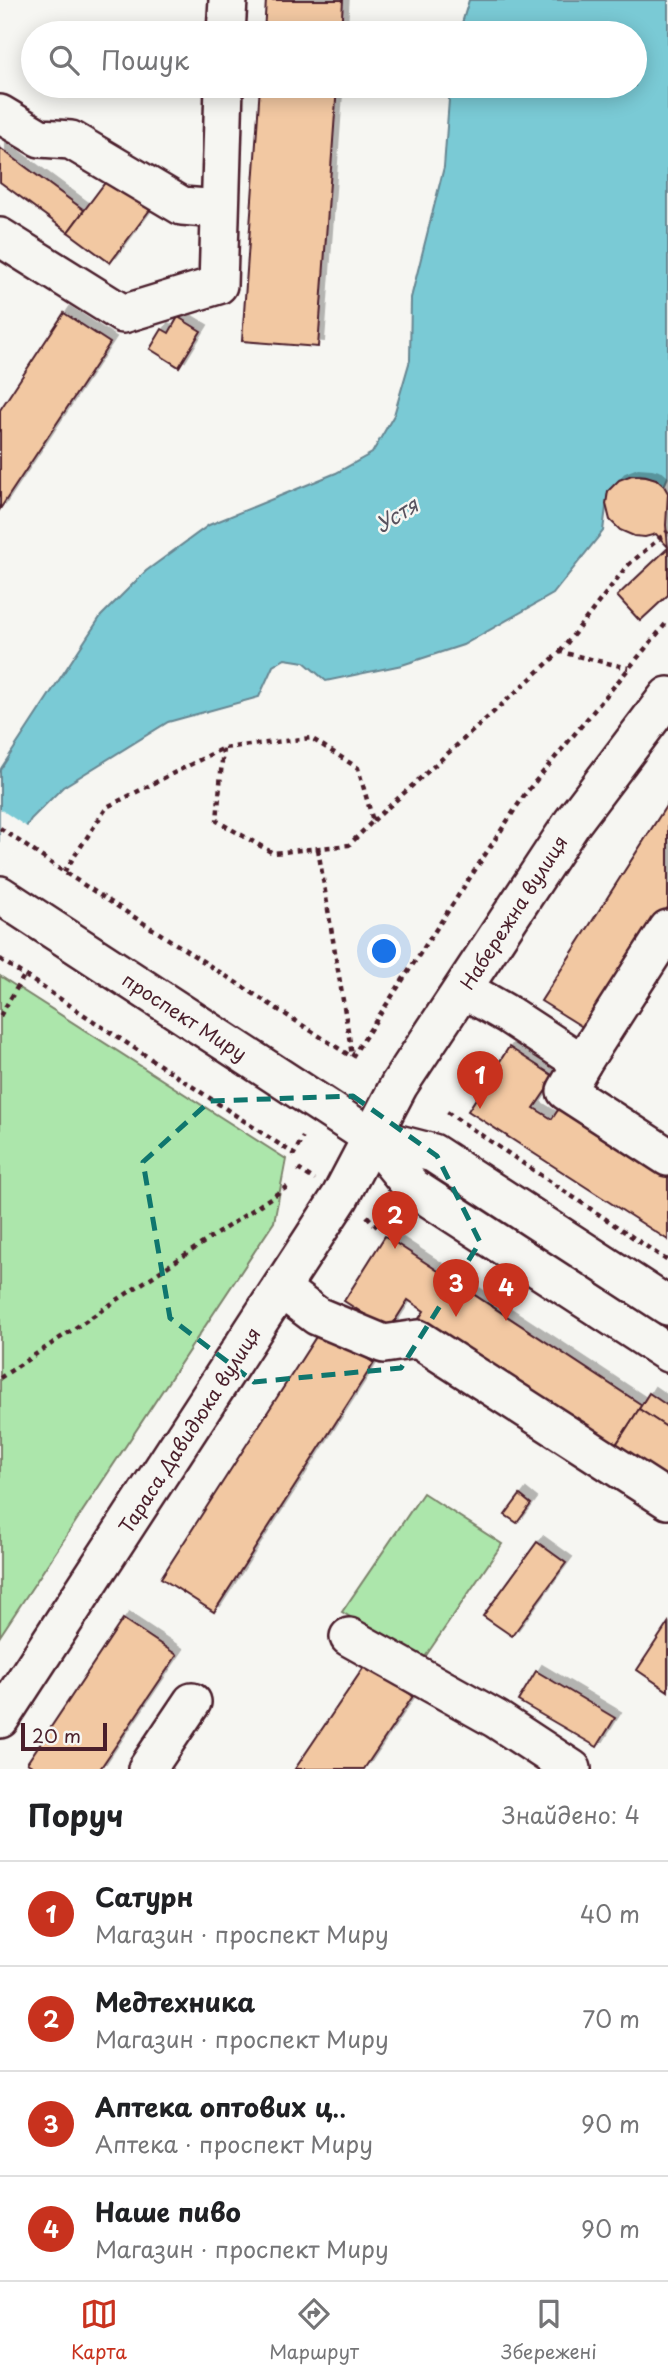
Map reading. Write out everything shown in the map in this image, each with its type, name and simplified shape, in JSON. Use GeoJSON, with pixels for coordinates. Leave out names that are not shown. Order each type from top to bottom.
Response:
{"type":"FeatureCollection","features":[{"type":"Feature","properties":{"kind":"street"},"geometry":{"type":"LineString","coordinates":[[227,21],[228,0]]}},
{"type":"Feature","properties":{"kind":"street"},"geometry":{"type":"LineString","coordinates":[[0,237],[123,314],[218,285],[224,98]]}},
{"type":"Feature","properties":{"kind":"street"},"geometry":{"type":"LineString","coordinates":[[0,114],[40,138],[71,140],[182,206],[219,209]]}},
{"type":"Feature","properties":{"kind":"street","name":"Набережна вулиця"},"geometry":{"type":"LineString","coordinates":[[371,1137],[400,1085],[572,823],[668,696]]}},
{"type":"Feature","properties":{"kind":"street","name":"проспект Миру"},"geometry":{"type":"LineString","coordinates":[[0,895],[371,1137],[412,1187],[668,1353]]}},
{"type":"Feature","properties":{"kind":"street"},"geometry":{"type":"LineString","coordinates":[[668,929],[566,1090],[668,1157]]}},
{"type":"Feature","properties":{"kind":"street"},"geometry":{"type":"LineString","coordinates":[[463,989],[582,1063]]}},
{"type":"Feature","properties":{"kind":"street","name":"проспект Миру"},"geometry":{"type":"LineString","coordinates":[[371,1137],[433,1153],[668,1306]]}},
{"type":"Feature","properties":{"kind":"street","name":"Тараса Давидюка вулиця"},"geometry":{"type":"LineString","coordinates":[[0,1719],[340,1197],[371,1137]]}},
{"type":"Feature","properties":{"kind":"street"},"geometry":{"type":"LineString","coordinates":[[281,1289],[317,1315],[384,1344],[418,1339],[668,1500]]}},
{"type":"Feature","properties":{"kind":"street"},"geometry":{"type":"LineString","coordinates":[[349,1637],[496,1719],[572,1769]]}},
{"type":"Feature","properties":{"kind":"street"},"geometry":{"type":"LineString","coordinates":[[147,1769],[192,1702]]}},
{"type":"Feature","properties":{"kind":"path"},"geometry":{"type":"LineString","coordinates":[[223,748],[217,821],[274,853],[349,845],[560,652],[627,566],[668,531]]}},
{"type":"Feature","properties":{"kind":"path"},"geometry":{"type":"LineString","coordinates":[[352,1057],[525,794],[668,621]]}},
{"type":"Feature","properties":{"kind":"path"},"geometry":{"type":"LineString","coordinates":[[560,652],[629,668]]}},
{"type":"Feature","properties":{"kind":"path"},"geometry":{"type":"LineString","coordinates":[[64,872],[107,807],[223,748],[311,738],[359,768],[373,821]]}},
{"type":"Feature","properties":{"kind":"path"},"geometry":{"type":"LineString","coordinates":[[0,828],[352,1057]]}},
{"type":"Feature","properties":{"kind":"path"},"geometry":{"type":"LineString","coordinates":[[318,849],[352,1057]]}},
{"type":"Feature","properties":{"kind":"path"},"geometry":{"type":"LineString","coordinates":[[1,960],[294,1154],[303,1137]]}},
{"type":"Feature","properties":{"kind":"path"},"geometry":{"type":"LineString","coordinates":[[0,1016],[24,976]]}},
{"type":"Feature","properties":{"kind":"path"},"geometry":{"type":"LineString","coordinates":[[447,1112],[668,1261]]}},
{"type":"Feature","properties":{"kind":"path"},"geometry":{"type":"LineString","coordinates":[[298,1169],[318,1183]]}},
{"type":"Feature","properties":{"kind":"path"},"geometry":{"type":"LineString","coordinates":[[0,1378],[290,1185]]}},
{"type":"Feature","properties":{"kind":"path"},"geometry":{"type":"LineString","coordinates":[[362,1210],[378,1228]]}},
{"type":"Feature","properties":{"kind":"highlighted area"},"geometry":{"type":"Polygon","coordinates":[[[353,1096],[437,1156],[480,1242],[401,1368],[254,1382],[170,1318],[143,1162],[210,1101],[353,1096]]]}},
{"type":"Feature","properties":{"kind":"green space"},"geometry":{"type":"Polygon","coordinates":[[[0,976],[286,1159],[274,1222],[0,1636],[0,976]]]}},
{"type":"Feature","properties":{"kind":"green space"},"geometry":{"type":"Polygon","coordinates":[[[455,1187],[668,1326],[668,1334],[451,1193],[455,1187]]]}},
{"type":"Feature","properties":{"kind":"green space"},"geometry":{"type":"Polygon","coordinates":[[[423,1493],[502,1544],[423,1660],[342,1612],[423,1493]]]}},
{"type":"Feature","properties":{"kind":"water","name":"Устя"},"geometry":{"type":"Polygon","coordinates":[[[469,0],[668,0],[668,477],[664,486],[648,476],[635,475],[608,491],[603,531],[553,594],[463,645],[402,665],[326,681],[304,662],[285,659],[273,666],[259,697],[168,722],[63,787],[31,819],[0,870],[0,770],[101,616],[146,571],[209,525],[336,473],[372,453],[394,415],[410,360],[411,298],[444,167],[449,98],[647,98],[647,21],[463,21],[469,0]]]}},
{"type":"Feature","properties":{"kind":"pier"},"geometry":{"type":"Polygon","coordinates":[[[0,809],[30,829],[0,874],[0,809]]]}},
{"type":"Feature","properties":{"kind":"building"},"geometry":{"type":"Polygon","coordinates":[[[266,0],[343,0],[342,21],[265,21],[266,0]]]}},
{"type":"Feature","properties":{"kind":"building"},"geometry":{"type":"Polygon","coordinates":[[[259,98],[336,98],[318,347],[242,341],[259,98]]]}},
{"type":"Feature","properties":{"kind":"building"},"geometry":{"type":"Polygon","coordinates":[[[0,148],[84,210],[68,232],[0,182],[0,148]]]}},
{"type":"Feature","properties":{"kind":"building"},"geometry":{"type":"Polygon","coordinates":[[[110,176],[152,207],[110,263],[68,232],[110,176]]]}},
{"type":"Feature","properties":{"kind":"building"},"geometry":{"type":"Polygon","coordinates":[[[64,313],[110,343],[0,509],[0,410],[64,313]]]}},
{"type":"Feature","properties":{"kind":"building"},"geometry":{"type":"Polygon","coordinates":[[[178,317],[201,331],[179,367],[150,349],[162,329],[169,333],[178,317]]]}},
{"type":"Feature","properties":{"kind":"building"},"geometry":{"type":"Polygon","coordinates":[[[632,475],[656,479],[668,493],[668,547],[656,534],[634,536],[620,530],[610,520],[606,504],[608,491],[619,480],[632,475]]]}},
{"type":"Feature","properties":{"kind":"building"},"geometry":{"type":"Polygon","coordinates":[[[668,548],[668,595],[640,621],[617,596],[668,548]]]}},
{"type":"Feature","properties":{"kind":"building"},"geometry":{"type":"Polygon","coordinates":[[[668,803],[668,907],[589,1031],[541,1001],[668,803]]]}},
{"type":"Feature","properties":{"kind":"building"},"geometry":{"type":"Polygon","coordinates":[[[509,1047],[555,1077],[534,1108],[552,1119],[560,1107],[668,1177],[668,1240],[468,1111],[509,1047]]]}},
{"type":"Feature","properties":{"kind":"building"},"geometry":{"type":"Polygon","coordinates":[[[385,1236],[642,1405],[612,1451],[416,1323],[424,1311],[408,1300],[389,1330],[344,1301],[385,1236]]]}},
{"type":"Feature","properties":{"kind":"building"},"geometry":{"type":"Polygon","coordinates":[[[321,1329],[374,1363],[214,1612],[161,1578],[321,1329]]]}},
{"type":"Feature","properties":{"kind":"building"},"geometry":{"type":"Polygon","coordinates":[[[649,1393],[668,1406],[668,1428],[639,1409],[649,1393]]]}},
{"type":"Feature","properties":{"kind":"building"},"geometry":{"type":"Polygon","coordinates":[[[639,1409],[668,1428],[668,1488],[612,1451],[639,1409]]]}},
{"type":"Feature","properties":{"kind":"building"},"geometry":{"type":"Polygon","coordinates":[[[520,1495],[531,1504],[517,1523],[505,1515],[520,1495]]]}},
{"type":"Feature","properties":{"kind":"building"},"geometry":{"type":"Polygon","coordinates":[[[537,1542],[566,1563],[512,1636],[483,1616],[537,1542]]]}},
{"type":"Feature","properties":{"kind":"building"},"geometry":{"type":"Polygon","coordinates":[[[123,1619],[177,1655],[100,1769],[37,1769],[27,1763],[123,1619]]]}},
{"type":"Feature","properties":{"kind":"building"},"geometry":{"type":"Polygon","coordinates":[[[668,1623],[668,1691],[637,1670],[668,1623]]]}},
{"type":"Feature","properties":{"kind":"building"},"geometry":{"type":"Polygon","coordinates":[[[366,1664],[413,1696],[364,1769],[295,1769],[366,1664]]]}},
{"type":"Feature","properties":{"kind":"building"},"geometry":{"type":"Polygon","coordinates":[[[536,1671],[615,1718],[597,1747],[518,1701],[536,1671]]]}},
{"type":"Feature","properties":{"kind":"place","name":"Сатурн"},"geometry":{"type":"Point","coordinates":[480,1109]}},
{"type":"Feature","properties":{"kind":"place","name":"Медтехника"},"geometry":{"type":"Point","coordinates":[395,1249]}},
{"type":"Feature","properties":{"kind":"place","name":"Аптека оптових ц‥"},"geometry":{"type":"Point","coordinates":[456,1317]}},
{"type":"Feature","properties":{"kind":"place","name":"Наше пиво"},"geometry":{"type":"Point","coordinates":[506,1321]}}]}
